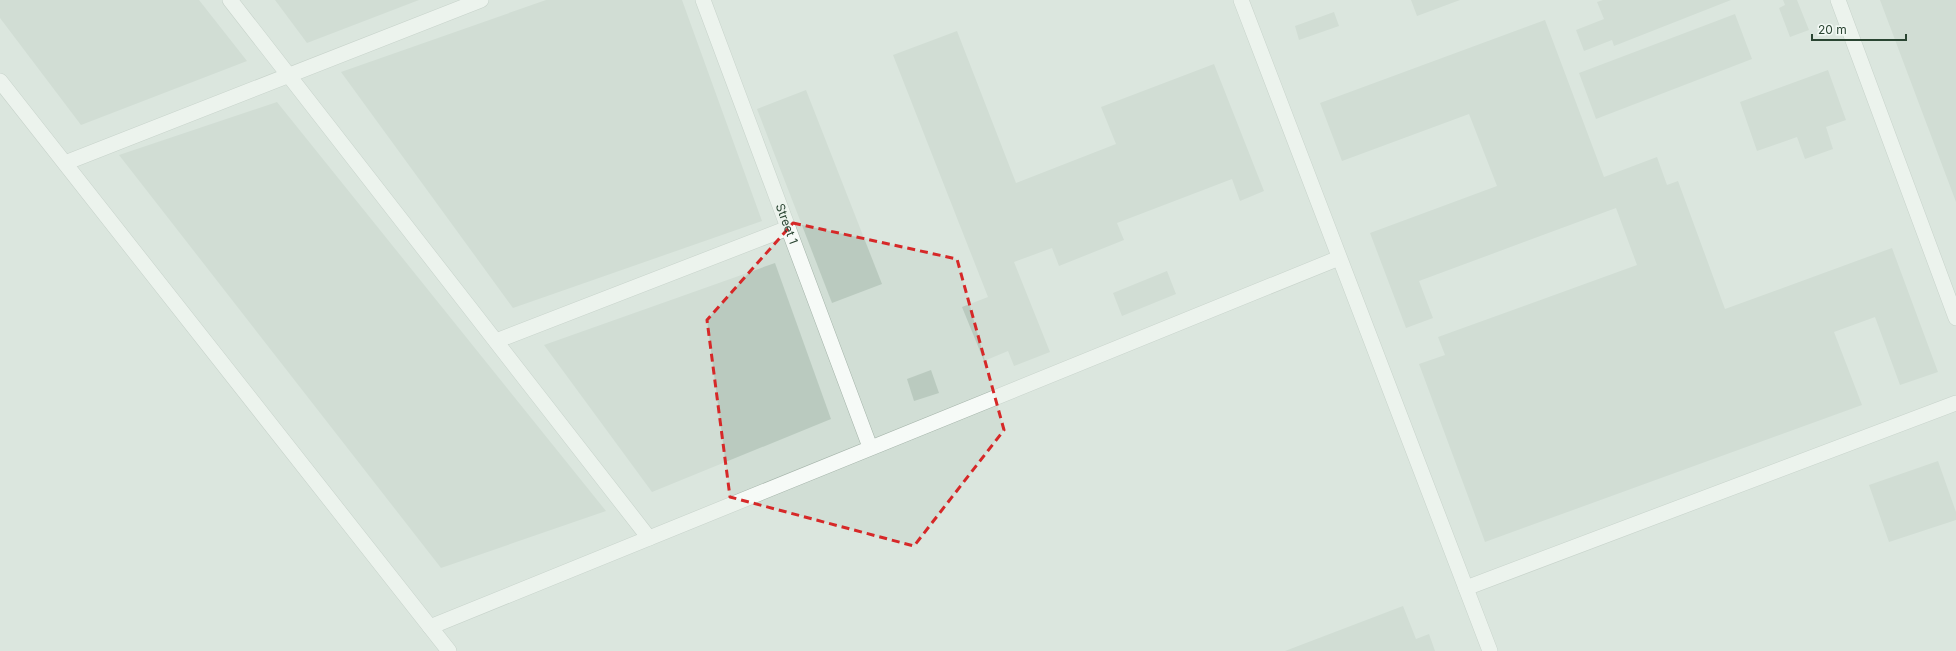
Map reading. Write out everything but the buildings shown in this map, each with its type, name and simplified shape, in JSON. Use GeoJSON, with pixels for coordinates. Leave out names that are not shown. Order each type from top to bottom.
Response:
{"type":"FeatureCollection","features":[{"type":"Feature","properties":{"kind":"lane"},"geometry":{"type":"LineString","coordinates":[[230,0],[649,538]]}},
{"type":"Feature","properties":{"kind":"lane"},"geometry":{"type":"LineString","coordinates":[[65,163],[481,0]]}},
{"type":"Feature","properties":{"kind":"lane","name":"Street 1"},"geometry":{"type":"LineString","coordinates":[[703,0],[870,447]]}},
{"type":"Feature","properties":{"kind":"lane"},"geometry":{"type":"LineString","coordinates":[[1240,0],[1490,651]]}},
{"type":"Feature","properties":{"kind":"lane"},"geometry":{"type":"LineString","coordinates":[[1838,0],[1956,318]]}},
{"type":"Feature","properties":{"kind":"lane"},"geometry":{"type":"LineString","coordinates":[[0,81],[449,651]]}},
{"type":"Feature","properties":{"kind":"lane"},"geometry":{"type":"LineString","coordinates":[[496,341],[788,228]]}},
{"type":"Feature","properties":{"kind":"lane"},"geometry":{"type":"LineString","coordinates":[[430,627],[870,447],[1339,258]]}},
{"type":"Feature","properties":{"kind":"lane"},"geometry":{"type":"LineString","coordinates":[[1466,588],[1956,403]]}},
{"type":"Feature","properties":{"kind":"highlighted area"},"geometry":{"type":"Polygon","coordinates":[[[793,223],[957,259],[1004,430],[914,546],[730,497],[707,320],[793,223]]]}},
{"type":"Feature","properties":{"kind":"shaded area"},"geometry":{"type":"Polygon","coordinates":[[[0,0],[1956,0],[1956,651],[0,651],[0,0]]]}}]}
